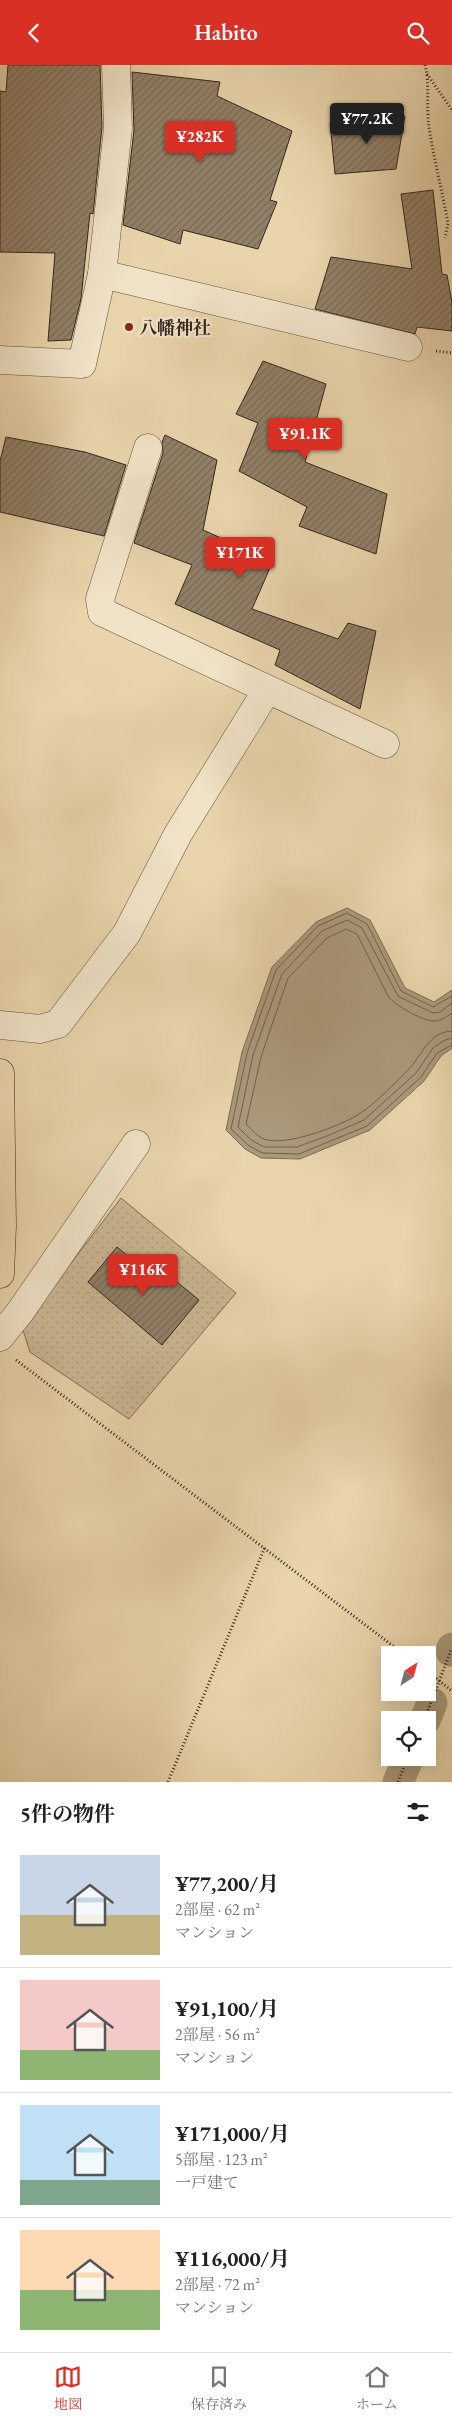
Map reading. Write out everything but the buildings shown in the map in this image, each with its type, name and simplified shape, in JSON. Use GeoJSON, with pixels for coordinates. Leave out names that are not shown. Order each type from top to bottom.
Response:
{"type":"FeatureCollection","features":[{"type":"Feature","properties":{"kind":"main road"},"geometry":{"type":"LineString","coordinates":[[0,1073],[2,1217],[0,1274]]}},
{"type":"Feature","properties":{"kind":"street"},"geometry":{"type":"LineString","coordinates":[[0,360],[82,364],[102,274],[118,128],[116,65]]}},
{"type":"Feature","properties":{"kind":"street"},"geometry":{"type":"LineString","coordinates":[[102,274],[408,347]]}},
{"type":"Feature","properties":{"kind":"street"},"geometry":{"type":"LineString","coordinates":[[148,448],[100,599],[102,611],[385,745]]}},
{"type":"Feature","properties":{"kind":"street"},"geometry":{"type":"LineString","coordinates":[[0,1025],[40,1029],[58,1024],[127,933],[178,834],[267,690]]}},
{"type":"Feature","properties":{"kind":"street"},"geometry":{"type":"LineString","coordinates":[[0,1337],[20,1312],[136,1144]]}},
{"type":"Feature","properties":{"kind":"path"},"geometry":{"type":"LineString","coordinates":[[425,65],[428,73],[452,110]]}},
{"type":"Feature","properties":{"kind":"path"},"geometry":{"type":"LineString","coordinates":[[428,73],[426,98],[429,127],[448,223],[445,238]]}},
{"type":"Feature","properties":{"kind":"path"},"geometry":{"type":"LineString","coordinates":[[16,1359],[393,1646]]}},
{"type":"Feature","properties":{"kind":"path"},"geometry":{"type":"LineString","coordinates":[[168,1782],[265,1547]]}},
{"type":"Feature","properties":{"kind":"path"},"geometry":{"type":"LineString","coordinates":[[428,1711],[452,1647]]}},
{"type":"Feature","properties":{"kind":"path"},"geometry":{"type":"LineString","coordinates":[[436,1679],[452,1691]]}},
{"type":"Feature","properties":{"kind":"path"},"geometry":{"type":"LineString","coordinates":[[398,1782],[404,1766]]}},
{"type":"Feature","properties":{"kind":"shaded area"},"geometry":{"type":"Polygon","coordinates":[[[121,1198],[236,1293],[129,1419],[30,1352],[22,1327],[121,1198]]]}},
{"type":"Feature","properties":{"kind":"water"},"geometry":{"type":"Polygon","coordinates":[[[347,908],[370,920],[405,988],[434,1002],[452,990],[452,1048],[441,1056],[424,1081],[370,1130],[300,1159],[261,1158],[245,1149],[226,1130],[242,1052],[272,967],[316,922],[347,908]]]}},
{"type":"Feature","properties":{"kind":"waterway"},"geometry":{"type":"LineString","coordinates":[[429,1711],[432,1703]]}},
{"type":"Feature","properties":{"kind":"waterway"},"geometry":{"type":"LineString","coordinates":[[398,1782],[405,1766]]}},
{"type":"Feature","properties":{"kind":"place","name":"八幡神社"},"geometry":{"type":"Point","coordinates":[129,327]}}]}
